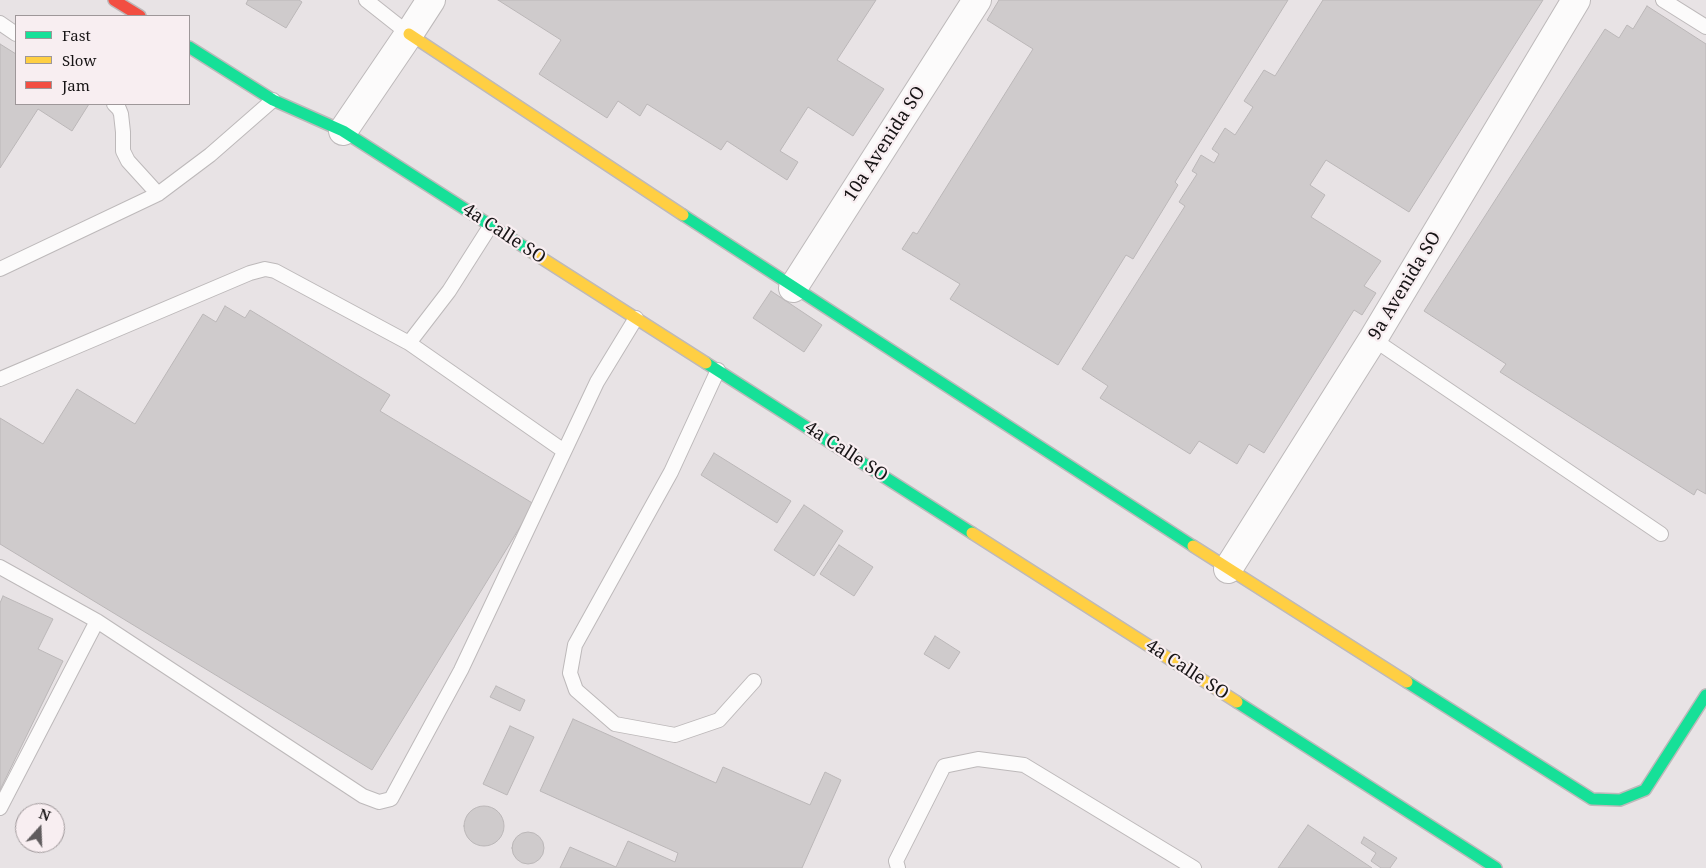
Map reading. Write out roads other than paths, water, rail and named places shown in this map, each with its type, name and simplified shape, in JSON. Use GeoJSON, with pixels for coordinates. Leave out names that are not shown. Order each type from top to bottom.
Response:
{"type":"FeatureCollection","features":[{"type":"Feature","properties":{"kind":"street"},"geometry":{"type":"LineString","coordinates":[[114,0],[138,15]]}},
{"type":"Feature","properties":{"kind":"street"},"geometry":{"type":"LineString","coordinates":[[343,131],[431,0]]}},
{"type":"Feature","properties":{"kind":"street","name":"10a Avenida SO"},"geometry":{"type":"LineString","coordinates":[[793,288],[977,0]]}},
{"type":"Feature","properties":{"kind":"street","name":"9a Avenida SO"},"geometry":{"type":"LineString","coordinates":[[1228,569],[1373,339],[1576,0]]}},
{"type":"Feature","properties":{"kind":"street"},"geometry":{"type":"LineString","coordinates":[[409,34],[793,288],[1228,569],[1592,799],[1620,800],[1645,790],[1706,695]]}},
{"type":"Feature","properties":{"kind":"street","name":"4a Calle SO"},"geometry":{"type":"LineString","coordinates":[[190,48],[274,100],[343,131],[1496,868]]}},
{"type":"Feature","properties":{"kind":"lane"},"geometry":{"type":"LineString","coordinates":[[366,0],[409,34]]}},
{"type":"Feature","properties":{"kind":"lane"},"geometry":{"type":"LineString","coordinates":[[1663,0],[1706,27]]}},
{"type":"Feature","properties":{"kind":"lane"},"geometry":{"type":"LineString","coordinates":[[0,23],[15,33]]}},
{"type":"Feature","properties":{"kind":"lane"},"geometry":{"type":"LineString","coordinates":[[0,269],[158,194],[210,155],[274,100]]}},
{"type":"Feature","properties":{"kind":"lane"},"geometry":{"type":"LineString","coordinates":[[115,105],[119,108],[121,114],[124,132],[123,151],[128,161],[158,194]]}},
{"type":"Feature","properties":{"kind":"lane"},"geometry":{"type":"LineString","coordinates":[[409,343],[449,291],[490,225]]}},
{"type":"Feature","properties":{"kind":"lane"},"geometry":{"type":"LineString","coordinates":[[0,379],[250,273],[265,269],[275,271],[409,343],[564,451]]}},
{"type":"Feature","properties":{"kind":"lane"},"geometry":{"type":"LineString","coordinates":[[0,567],[97,620],[363,796],[379,802],[390,799],[461,670],[597,382],[636,318]]}},
{"type":"Feature","properties":{"kind":"lane"},"geometry":{"type":"LineString","coordinates":[[1373,339],[1661,534]]}},
{"type":"Feature","properties":{"kind":"lane"},"geometry":{"type":"LineString","coordinates":[[718,370],[671,472],[575,645],[570,673],[576,690],[615,724],[675,735],[720,720],[754,681]]}},
{"type":"Feature","properties":{"kind":"lane"},"geometry":{"type":"LineString","coordinates":[[0,808],[97,620]]}},
{"type":"Feature","properties":{"kind":"lane"},"geometry":{"type":"LineString","coordinates":[[898,868],[896,861],[944,766],[978,759],[1024,765],[1194,868]]}}]}
